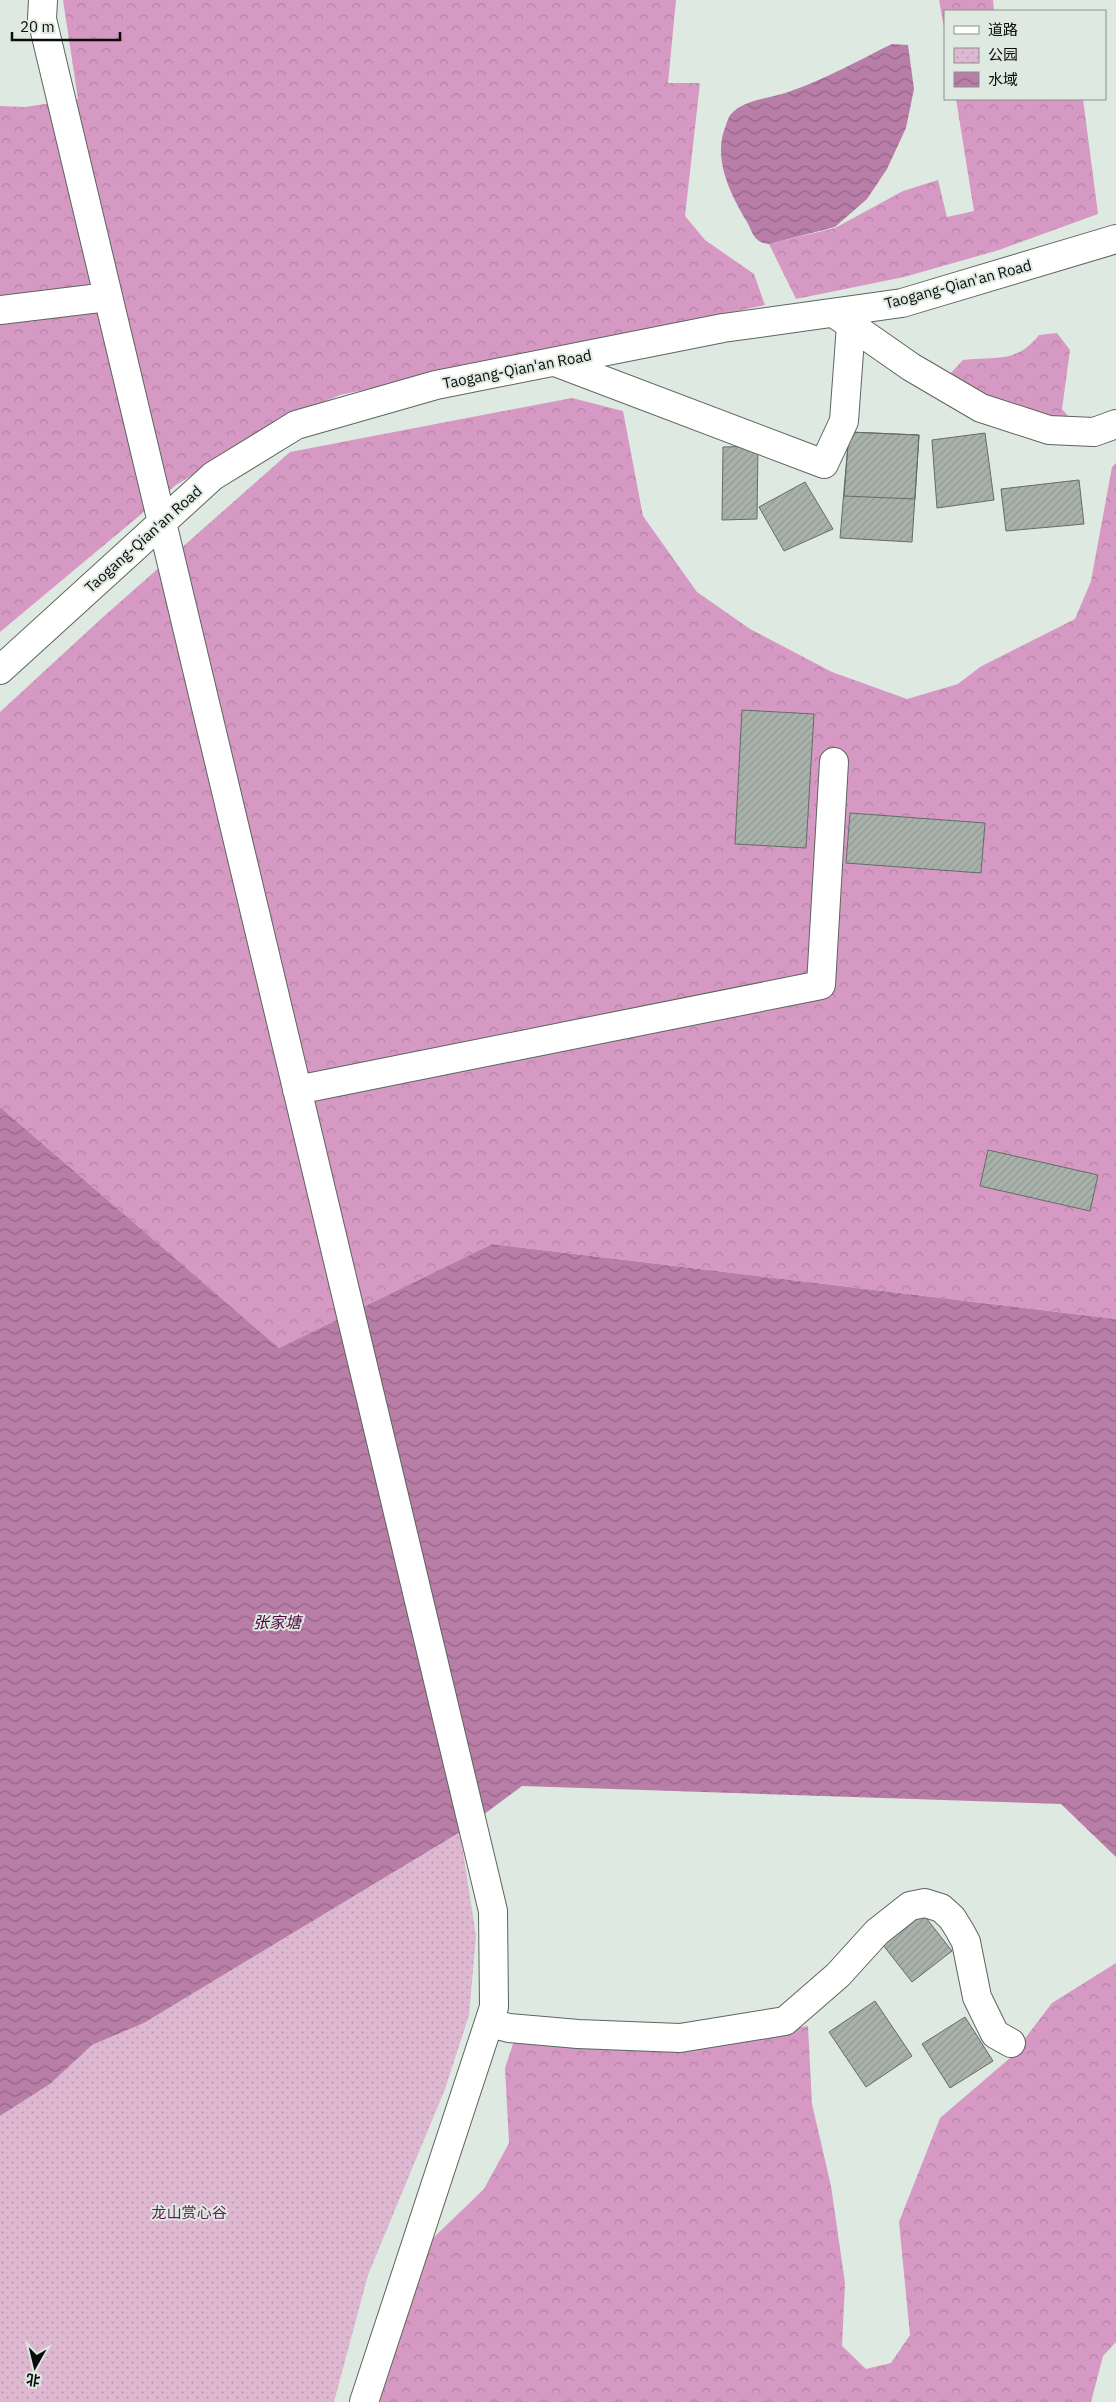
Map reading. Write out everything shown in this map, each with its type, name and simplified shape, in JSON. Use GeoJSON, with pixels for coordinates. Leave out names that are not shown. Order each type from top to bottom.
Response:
{"type":"FeatureCollection","features":[{"type":"Feature","properties":{"kind":"street"},"geometry":{"type":"LineString","coordinates":[[44,0],[42,19],[493,1911],[494,2007],[364,2402]]}},
{"type":"Feature","properties":{"kind":"street","name":"Taogang-Qian'an Road"},"geometry":{"type":"LineString","coordinates":[[0,670],[213,476],[296,425],[436,385],[724,328],[842,319],[1116,239]]}},
{"type":"Feature","properties":{"kind":"street"},"geometry":{"type":"LineString","coordinates":[[0,310],[108,297]]}},
{"type":"Feature","properties":{"kind":"street"},"geometry":{"type":"LineString","coordinates":[[554,362],[824,464],[844,421],[842,319]]}},
{"type":"Feature","properties":{"kind":"street"},"geometry":{"type":"LineString","coordinates":[[842,319],[911,367],[981,408],[1049,430],[1094,432],[1116,424]]}},
{"type":"Feature","properties":{"kind":"street"},"geometry":{"type":"LineString","coordinates":[[297,1090],[821,984],[834,762]]}},
{"type":"Feature","properties":{"kind":"street"},"geometry":{"type":"LineString","coordinates":[[489,2023],[509,2028],[578,2034],[680,2038],[785,2021],[838,1975],[877,1932],[910,1906],[925,1903],[941,1908],[952,1918],[960,1931],[966,1942],[977,1997],[995,2034],[1011,2043]]}},
{"type":"Feature","properties":{"kind":"green space"},"geometry":{"type":"Polygon","coordinates":[[[63,0],[676,0],[668,83],[700,83],[685,216],[705,240],[754,274],[765,305],[340,395],[285,418],[176,485],[0,632],[0,106],[25,107],[78,99],[63,0]]]}},
{"type":"Feature","properties":{"kind":"green space"},"geometry":{"type":"Polygon","coordinates":[[[939,0],[993,0],[994,10],[944,10],[944,28],[939,0]]]}},
{"type":"Feature","properties":{"kind":"green space"},"geometry":{"type":"Polygon","coordinates":[[[956,100],[1083,100],[1098,214],[999,250],[904,277],[796,299],[769,244],[835,228],[903,191],[938,180],[947,217],[974,211],[956,100]]]}},
{"type":"Feature","properties":{"kind":"green space"},"geometry":{"type":"Polygon","coordinates":[[[1057,333],[1070,350],[1062,409],[1069,417],[1086,422],[1067,420],[1015,407],[948,376],[963,360],[1014,355],[1022,351],[1039,335],[1057,333]]]}},
{"type":"Feature","properties":{"kind":"green space"},"geometry":{"type":"Polygon","coordinates":[[[572,398],[623,411],[643,516],[697,592],[750,629],[832,672],[907,699],[958,684],[980,667],[1075,619],[1091,581],[1112,467],[1116,463],[1116,1319],[492,1244],[279,1348],[0,1107],[0,712],[102,618],[290,452],[572,398]]]}},
{"type":"Feature","properties":{"kind":"green space","name":"龙山赏心谷"},"geometry":{"type":"Polygon","coordinates":[[[460,1832],[476,1936],[469,2015],[445,2089],[368,2275],[334,2402],[0,2402],[0,2116],[50,2084],[92,2045],[144,2023],[460,1832]]]}},
{"type":"Feature","properties":{"kind":"green space"},"geometry":{"type":"Polygon","coordinates":[[[1116,1963],[1116,2342],[1103,2356],[1091,2402],[375,2402],[426,2245],[484,2189],[509,2143],[505,2068],[517,2032],[684,2045],[808,2026],[812,2104],[831,2186],[845,2283],[842,2346],[866,2369],[891,2363],[910,2335],[899,2222],[940,2118],[1010,2058],[1052,2003],[1116,1963]]]}},
{"type":"Feature","properties":{"kind":"water"},"geometry":{"type":"Polygon","coordinates":[[[892,44],[908,45],[914,89],[906,128],[887,169],[867,199],[835,227],[769,244],[757,240],[729,187],[722,163],[722,137],[730,115],[744,105],[804,86],[892,44]]]}},
{"type":"Feature","properties":{"kind":"water","name":"张家塘"},"geometry":{"type":"Polygon","coordinates":[[[0,1107],[279,1348],[492,1244],[1116,1319],[1116,1857],[1061,1804],[522,1786],[460,1832],[144,2023],[92,2045],[50,2084],[0,2116],[0,1107]]]}},
{"type":"Feature","properties":{"kind":"building"},"geometry":{"type":"Polygon","coordinates":[[[849,432],[919,435],[912,542],[840,538],[849,432]]]}},
{"type":"Feature","properties":{"kind":"building"},"geometry":{"type":"Polygon","coordinates":[[[849,432],[919,435],[915,499],[844,496],[849,432]]]}},
{"type":"Feature","properties":{"kind":"building"},"geometry":{"type":"Polygon","coordinates":[[[985,433],[994,500],[937,508],[932,440],[985,433]]]}},
{"type":"Feature","properties":{"kind":"building"},"geometry":{"type":"Polygon","coordinates":[[[758,446],[757,519],[722,520],[723,447],[758,446]]]}},
{"type":"Feature","properties":{"kind":"building"},"geometry":{"type":"Polygon","coordinates":[[[1079,480],[1084,524],[1006,531],[1001,489],[1079,480]]]}},
{"type":"Feature","properties":{"kind":"building"},"geometry":{"type":"Polygon","coordinates":[[[805,482],[833,529],[784,551],[759,507],[805,482]]]}},
{"type":"Feature","properties":{"kind":"building"},"geometry":{"type":"Polygon","coordinates":[[[742,710],[814,714],[806,848],[735,844],[742,710]]]}},
{"type":"Feature","properties":{"kind":"building"},"geometry":{"type":"Polygon","coordinates":[[[850,813],[985,823],[981,873],[846,863],[850,813]]]}},
{"type":"Feature","properties":{"kind":"building"},"geometry":{"type":"Polygon","coordinates":[[[988,1150],[1098,1175],[1090,1211],[980,1186],[988,1150]]]}},
{"type":"Feature","properties":{"kind":"building"},"geometry":{"type":"Polygon","coordinates":[[[923,1914],[952,1951],[912,1982],[883,1945],[923,1914]]]}},
{"type":"Feature","properties":{"kind":"building"},"geometry":{"type":"Polygon","coordinates":[[[875,2001],[912,2056],[866,2087],[829,2032],[875,2001]]]}},
{"type":"Feature","properties":{"kind":"building"},"geometry":{"type":"Polygon","coordinates":[[[965,2017],[993,2061],[950,2088],[922,2044],[965,2017]]]}}]}
